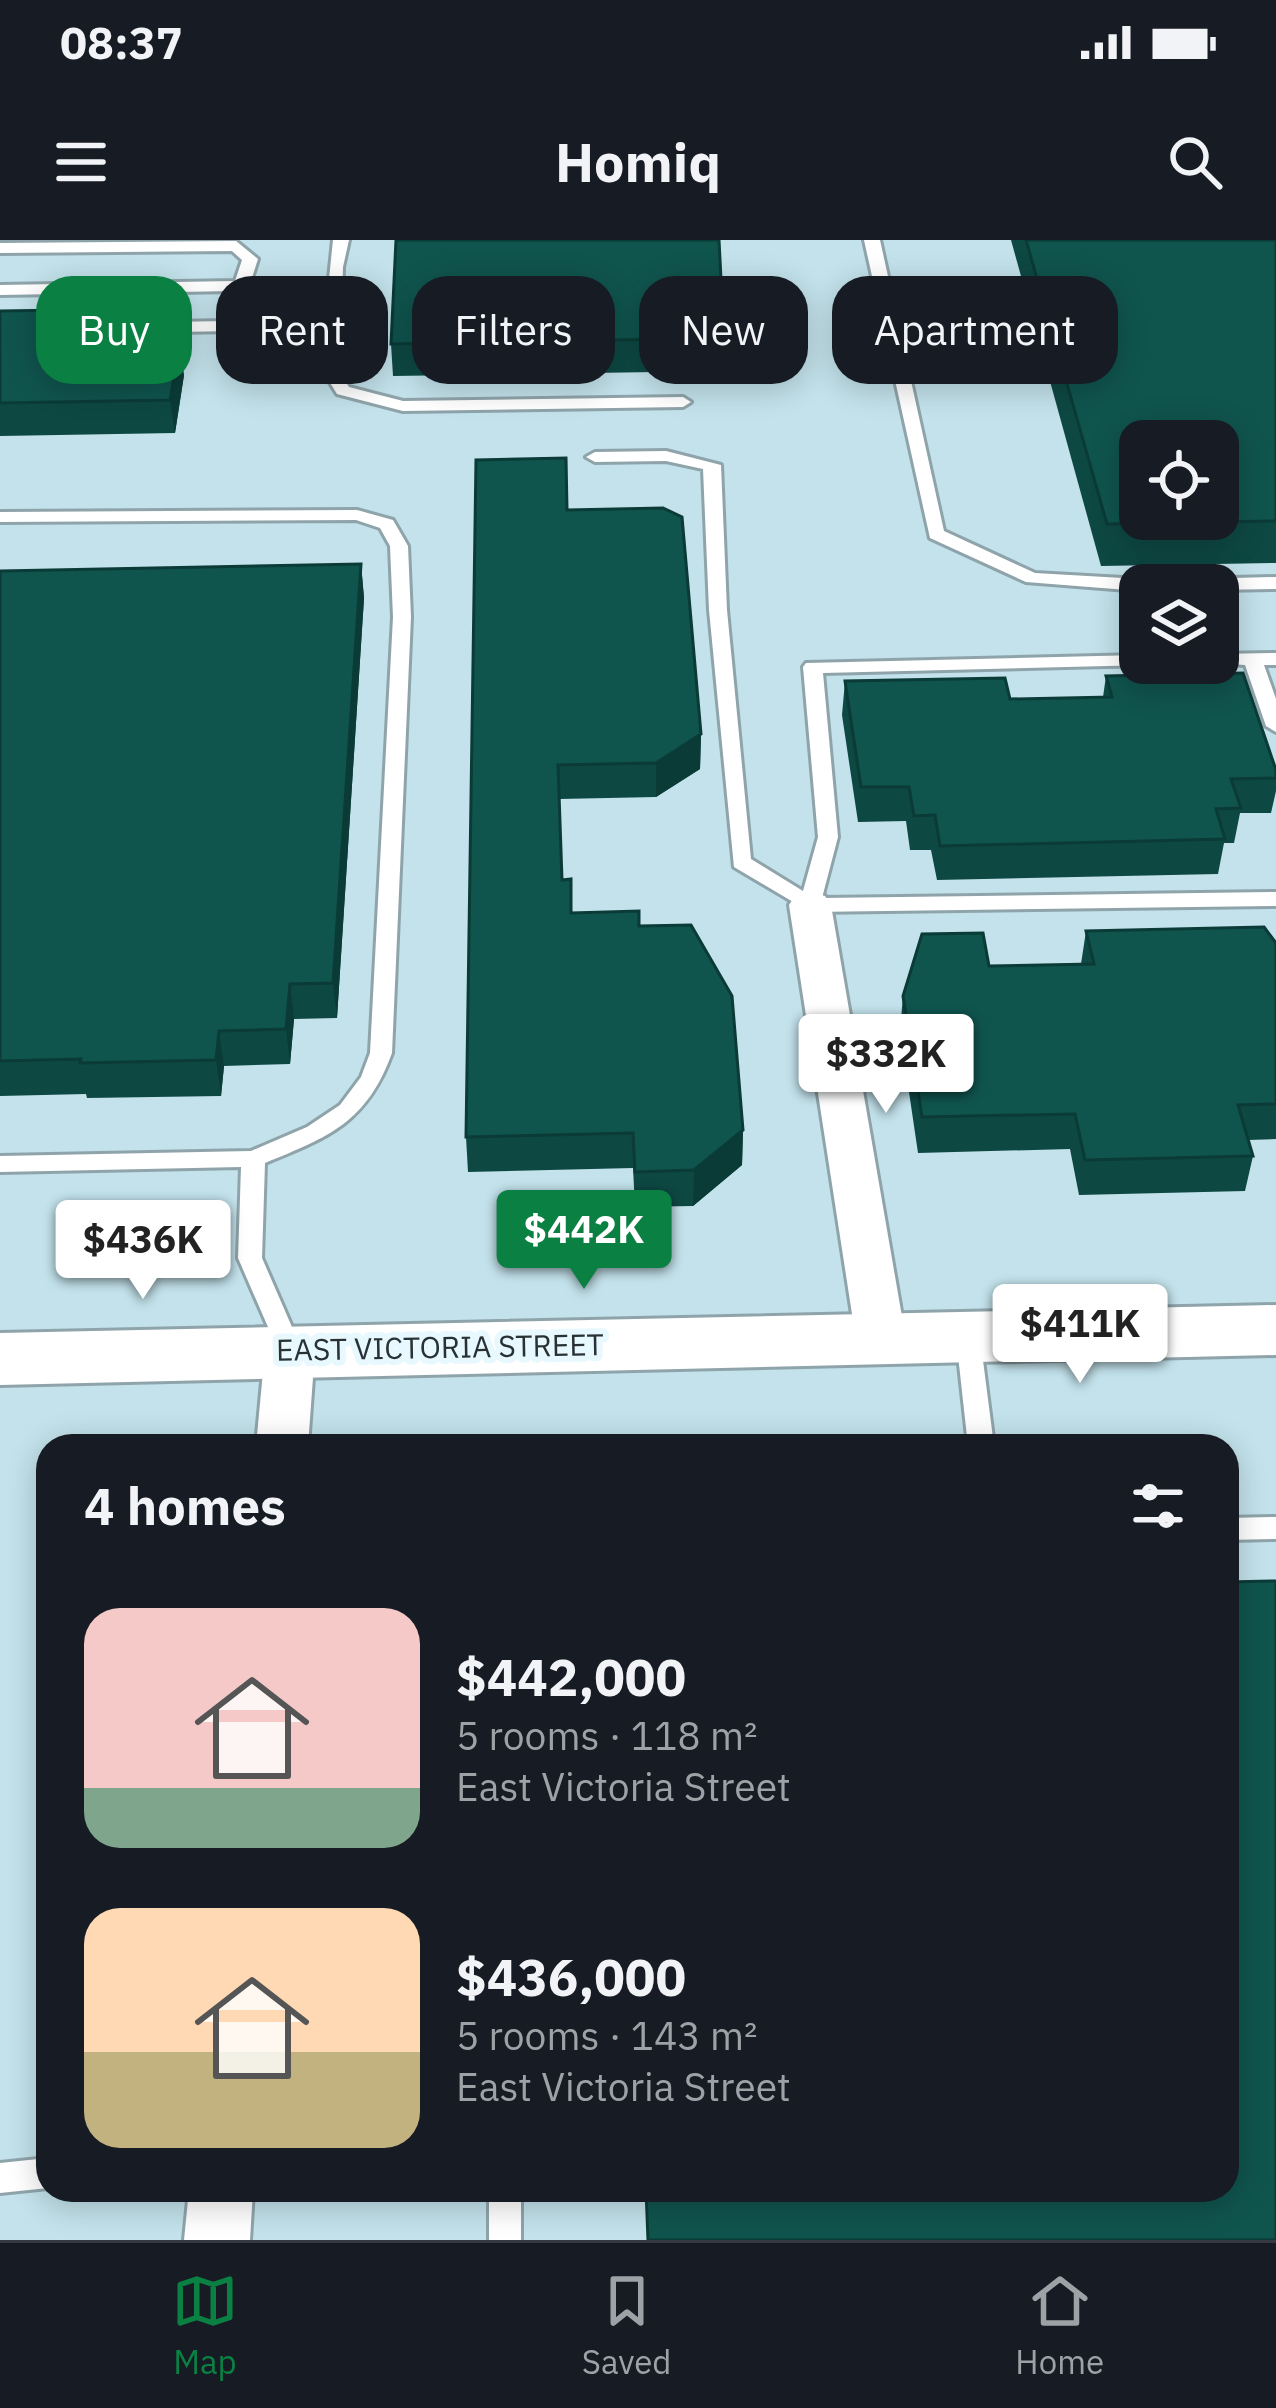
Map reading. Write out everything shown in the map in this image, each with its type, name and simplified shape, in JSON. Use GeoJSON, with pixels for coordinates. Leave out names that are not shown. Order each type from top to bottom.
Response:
{"type":"FeatureCollection","features":[{"type":"Feature","properties":{"kind":"main road","name":"EAST VICTORIA STREET"},"geometry":{"type":"LineString","coordinates":[[0,1359],[1276,1330]]}},
{"type":"Feature","properties":{"kind":"street"},"geometry":{"type":"LineString","coordinates":[[810,905],[881,1340]]}},
{"type":"Feature","properties":{"kind":"street"},"geometry":{"type":"LineString","coordinates":[[283,1434],[290,1350]]}},
{"type":"Feature","properties":{"kind":"street"},"geometry":{"type":"LineString","coordinates":[[217,2240],[220,2202]]}},
{"type":"Feature","properties":{"kind":"lane"},"geometry":{"type":"LineString","coordinates":[[338,276],[340,240]]}},
{"type":"Feature","properties":{"kind":"lane"},"geometry":{"type":"LineString","coordinates":[[872,240],[936,534],[1032,578],[1119,584]]}},
{"type":"Feature","properties":{"kind":"lane"},"geometry":{"type":"LineString","coordinates":[[0,248],[236,246],[250,259],[246,276]]}},
{"type":"Feature","properties":{"kind":"lane"},"geometry":{"type":"LineString","coordinates":[[0,290],[64,298],[216,290]]}},
{"type":"Feature","properties":{"kind":"lane"},"geometry":{"type":"LineString","coordinates":[[340,384],[344,390],[403,406],[683,402]]}},
{"type":"Feature","properties":{"kind":"lane"},"geometry":{"type":"LineString","coordinates":[[595,457],[666,457],[712,465],[718,610],[741,862],[810,905],[1276,899]]}},
{"type":"Feature","properties":{"kind":"lane"},"geometry":{"type":"LineString","coordinates":[[0,517],[357,515],[387,524],[399,546],[400,683],[381,1053],[371,1088],[330,1126],[253,1159],[0,1164]]}},
{"type":"Feature","properties":{"kind":"lane"},"geometry":{"type":"LineString","coordinates":[[1239,584],[1276,583]]}},
{"type":"Feature","properties":{"kind":"lane"},"geometry":{"type":"LineString","coordinates":[[1239,659],[1276,658]]}},
{"type":"Feature","properties":{"kind":"lane"},"geometry":{"type":"LineString","coordinates":[[1252,659],[1276,726]]}},
{"type":"Feature","properties":{"kind":"lane"},"geometry":{"type":"LineString","coordinates":[[810,905],[828,837],[812,667],[1119,661]]}},
{"type":"Feature","properties":{"kind":"lane"},"geometry":{"type":"LineString","coordinates":[[253,1159],[250,1258],[290,1350]]}},
{"type":"Feature","properties":{"kind":"lane"},"geometry":{"type":"LineString","coordinates":[[968,1337],[980,1434]]}},
{"type":"Feature","properties":{"kind":"lane"},"geometry":{"type":"LineString","coordinates":[[1239,1529],[1276,1528]]}},
{"type":"Feature","properties":{"kind":"lane"},"geometry":{"type":"LineString","coordinates":[[0,2178],[36,2174]]}},
{"type":"Feature","properties":{"kind":"lane"},"geometry":{"type":"LineString","coordinates":[[505,2202],[505,2240]]}},
{"type":"Feature","properties":{"kind":"shaded area"},"geometry":{"type":"Polygon","coordinates":[[[0,240],[1276,240],[1276,2240],[0,2240],[0,240]]]}},
{"type":"Feature","properties":{"kind":"building"},"geometry":{"type":"Polygon","coordinates":[[[396,240],[719,240],[721,276],[639,276],[639,340],[615,340],[615,276],[412,276],[412,344],[391,344],[396,240]]]}},
{"type":"Feature","properties":{"kind":"building"},"geometry":{"type":"Polygon","coordinates":[[[1026,240],[1276,240],[1276,521],[1239,522],[1239,420],[1119,420],[1119,524],[1107,524],[1067,384],[1118,384],[1118,276],[1036,276],[1026,240]]]}},
{"type":"Feature","properties":{"kind":"building"},"geometry":{"type":"Polygon","coordinates":[[[36,310],[36,384],[173,384],[170,400],[0,403],[0,311],[36,310]]]}},
{"type":"Feature","properties":{"kind":"building"},"geometry":{"type":"Polygon","coordinates":[[[566,458],[567,510],[663,508],[682,517],[701,734],[656,763],[558,765],[562,880],[571,879],[571,913],[639,911],[639,926],[691,925],[732,996],[743,1130],[694,1170],[635,1172],[633,1133],[466,1137],[476,460],[566,458]]]}},
{"type":"Feature","properties":{"kind":"building"},"geometry":{"type":"Polygon","coordinates":[[[361,564],[333,983],[290,984],[286,1029],[219,1031],[216,1060],[0,1061],[0,571],[361,564]]]}},
{"type":"Feature","properties":{"kind":"building"},"geometry":{"type":"Polygon","coordinates":[[[1239,673],[1243,673],[1276,778],[1231,779],[1241,808],[1216,809],[1225,839],[940,846],[935,815],[914,816],[909,787],[861,787],[845,681],[1005,678],[1010,699],[1112,697],[1106,676],[1119,676],[1119,684],[1239,684],[1239,673]]]}},
{"type":"Feature","properties":{"kind":"building"},"geometry":{"type":"Polygon","coordinates":[[[1264,927],[1276,943],[1276,1104],[1238,1105],[1253,1156],[1085,1160],[1075,1114],[922,1117],[903,996],[922,934],[983,933],[989,966],[1094,964],[1086,931],[1264,927]]]}},
{"type":"Feature","properties":{"kind":"building"},"geometry":{"type":"Polygon","coordinates":[[[1276,1581],[1276,2240],[648,2240],[646,2202],[1239,2202],[1239,1582],[1276,1581]]]}}]}
